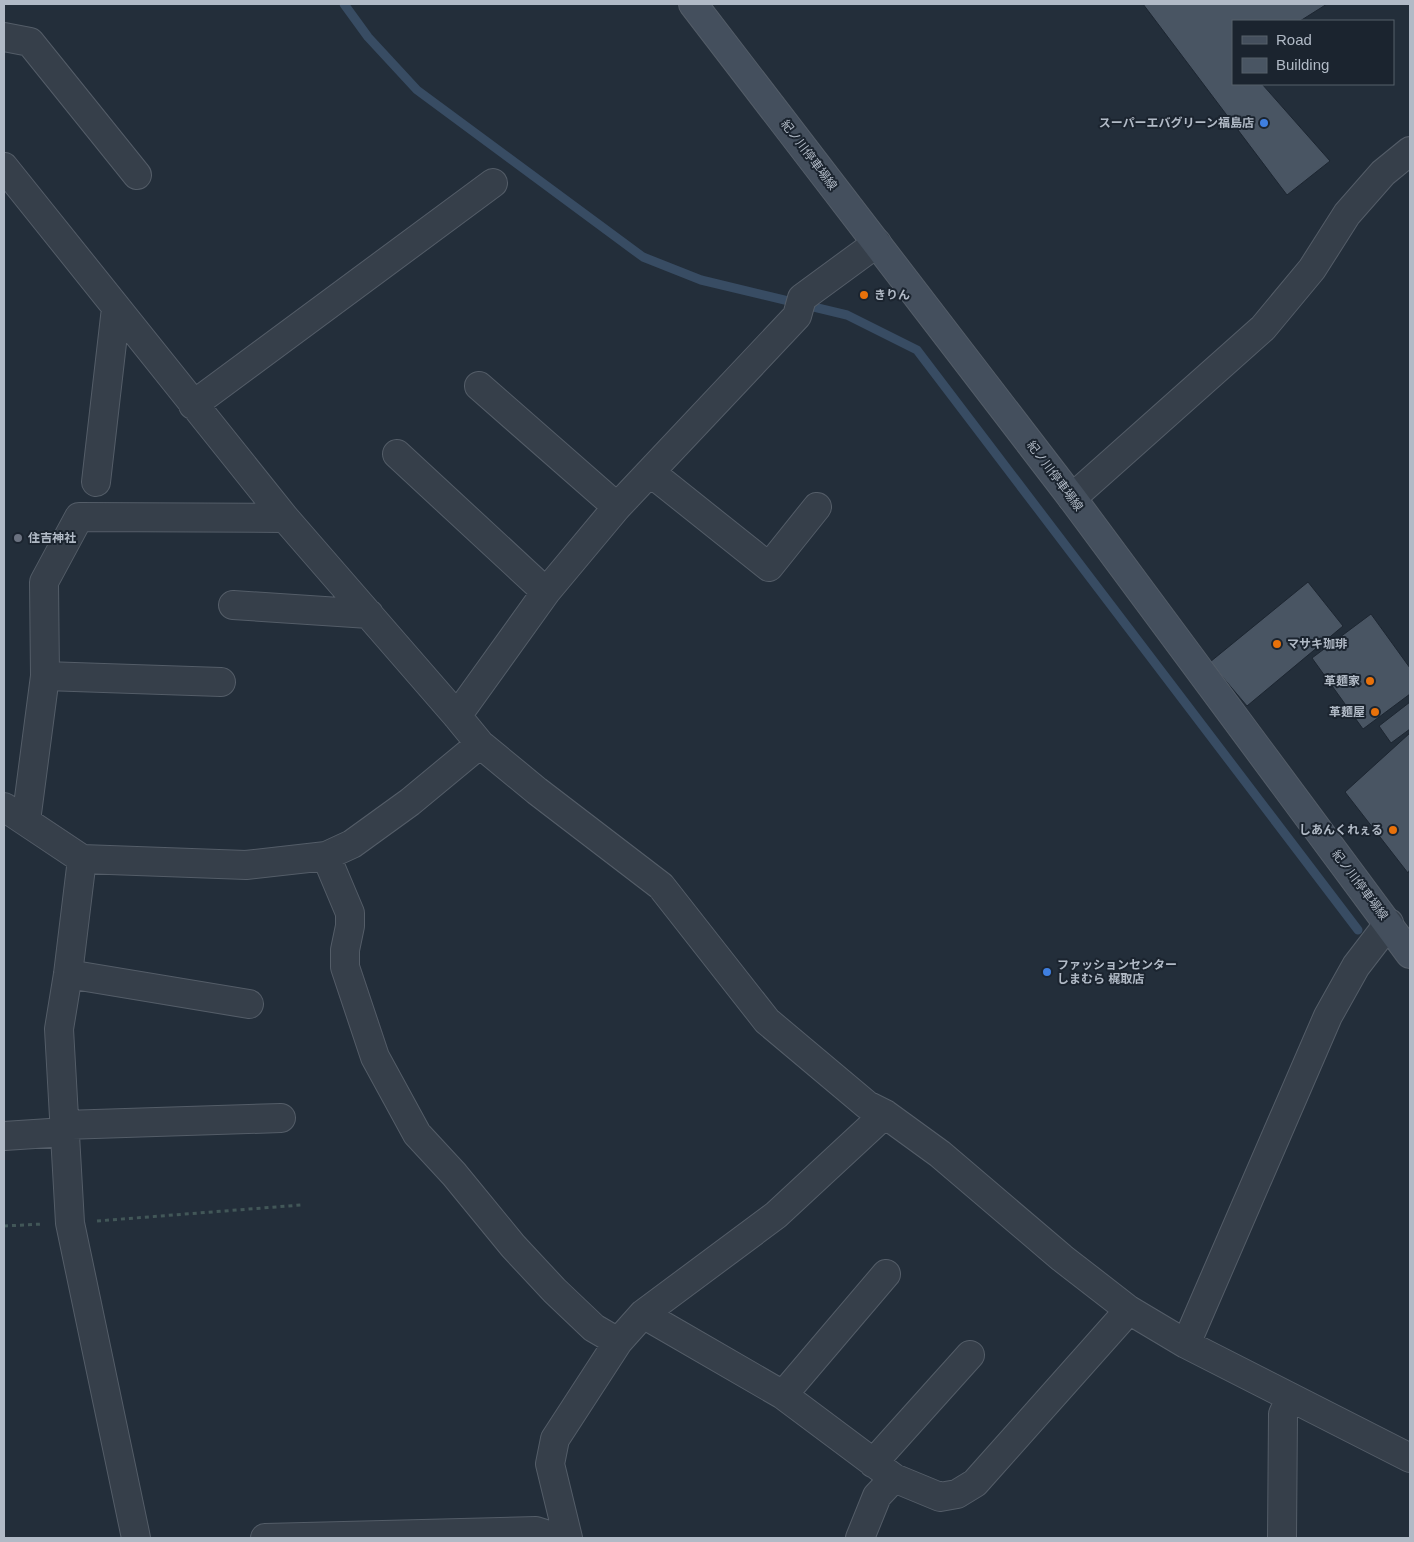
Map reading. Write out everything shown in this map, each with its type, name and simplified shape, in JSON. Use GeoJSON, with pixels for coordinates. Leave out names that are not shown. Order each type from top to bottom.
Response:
{"type":"FeatureCollection","features":[{"type":"Feature","properties":{"kind":"main road","name":"紀ノ川停車場線"},"geometry":{"type":"LineString","coordinates":[[693,4],[1072,498],[1403,941]]}},
{"type":"Feature","properties":{"kind":"street"},"geometry":{"type":"LineString","coordinates":[[4,37],[30,42],[138,175]]}},
{"type":"Feature","properties":{"kind":"street"},"geometry":{"type":"LineString","coordinates":[[1072,498],[1263,328],[1312,269],[1347,214],[1383,173],[1410,151]]}},
{"type":"Feature","properties":{"kind":"street"},"geometry":{"type":"LineString","coordinates":[[5,176],[116,308],[285,518],[458,716],[480,744],[537,791],[661,886],[767,1021],[867,1105],[885,1114],[940,1154],[1062,1258],[1129,1310],[1186,1344],[1410,1458]]}},
{"type":"Feature","properties":{"kind":"street"},"geometry":{"type":"LineString","coordinates":[[193,405],[493,183]]}},
{"type":"Feature","properties":{"kind":"street"},"geometry":{"type":"LineString","coordinates":[[458,716],[546,592],[618,507],[799,307],[877,243]]}},
{"type":"Feature","properties":{"kind":"street"},"geometry":{"type":"LineString","coordinates":[[96,482],[116,308]]}},
{"type":"Feature","properties":{"kind":"street"},"geometry":{"type":"LineString","coordinates":[[480,386],[618,507]]}},
{"type":"Feature","properties":{"kind":"street"},"geometry":{"type":"LineString","coordinates":[[397,454],[546,592]]}},
{"type":"Feature","properties":{"kind":"street"},"geometry":{"type":"LineString","coordinates":[[650,472],[769,567],[817,507]]}},
{"type":"Feature","properties":{"kind":"street"},"geometry":{"type":"LineString","coordinates":[[285,518],[79,517],[44,582],[45,676],[15,814],[82,859],[246,865],[326,856],[352,844],[410,802],[480,744]]}},
{"type":"Feature","properties":{"kind":"street"},"geometry":{"type":"LineString","coordinates":[[233,605],[369,614]]}},
{"type":"Feature","properties":{"kind":"street"},"geometry":{"type":"LineString","coordinates":[[45,676],[221,682]]}},
{"type":"Feature","properties":{"kind":"street"},"geometry":{"type":"LineString","coordinates":[[326,856],[350,913],[350,926],[344,950],[344,967],[375,1058],[417,1134],[454,1174],[513,1246],[554,1290],[594,1328],[618,1342]]}},
{"type":"Feature","properties":{"kind":"street"},"geometry":{"type":"LineString","coordinates":[[82,859],[68,974],[59,1029],[70,1223],[136,1538]]}},
{"type":"Feature","properties":{"kind":"street"},"geometry":{"type":"LineString","coordinates":[[1186,1344],[1328,1016],[1356,966],[1403,941]]}},
{"type":"Feature","properties":{"kind":"street"},"geometry":{"type":"LineString","coordinates":[[68,974],[249,1004]]}},
{"type":"Feature","properties":{"kind":"street"},"geometry":{"type":"LineString","coordinates":[[568,1538],[550,1464],[555,1439],[618,1342],[643,1314],[776,1215],[885,1114]]}},
{"type":"Feature","properties":{"kind":"street"},"geometry":{"type":"LineString","coordinates":[[4,1136],[65,1129],[281,1118]]}},
{"type":"Feature","properties":{"kind":"street"},"geometry":{"type":"LineString","coordinates":[[783,1395],[886,1274]]}},
{"type":"Feature","properties":{"kind":"street"},"geometry":{"type":"LineString","coordinates":[[643,1314],[783,1395],[884,1471],[940,1498],[957,1494],[975,1483],[1129,1310]]}},
{"type":"Feature","properties":{"kind":"street"},"geometry":{"type":"LineString","coordinates":[[860,1538],[877,1496],[884,1471],[970,1354]]}},
{"type":"Feature","properties":{"kind":"street"},"geometry":{"type":"LineString","coordinates":[[1282,1538],[1282,1414],[1290,1398]]}},
{"type":"Feature","properties":{"kind":"street"},"geometry":{"type":"LineString","coordinates":[[265,1538],[536,1531],[558,1538]]}},
{"type":"Feature","properties":{"kind":"path"},"geometry":{"type":"LineString","coordinates":[[4,1226],[70,1223],[301,1205]]}},
{"type":"Feature","properties":{"kind":"building","name":"スーパーエバグリーン福島店"},"geometry":{"type":"Polygon","coordinates":[[[1143,4],[1327,4],[1302,20],[1232,20],[1232,85],[1263,85],[1330,161],[1287,195],[1143,4]]]}},
{"type":"Feature","properties":{"kind":"building","name":"マサキ珈琲"},"geometry":{"type":"Polygon","coordinates":[[[1308,582],[1343,626],[1247,706],[1210,662],[1308,582]]]}},
{"type":"Feature","properties":{"kind":"building","name":"革麺家"},"geometry":{"type":"Polygon","coordinates":[[[1371,614],[1410,668],[1410,694],[1363,729],[1312,658],[1371,614]]]}},
{"type":"Feature","properties":{"kind":"building"},"geometry":{"type":"Polygon","coordinates":[[[1410,702],[1410,729],[1391,743],[1379,726],[1410,702]]]}},
{"type":"Feature","properties":{"kind":"building","name":"しあんくれぇる"},"geometry":{"type":"Polygon","coordinates":[[[1410,733],[1410,869],[1408,873],[1345,792],[1410,733]]]}},
{"type":"Feature","properties":{"kind":"waterway"},"geometry":{"type":"LineString","coordinates":[[344,4],[368,37],[417,90],[643,257],[701,280],[847,315],[917,350],[1358,930]]}},
{"type":"Feature","properties":{"kind":"place","name":"スーパーエバグリーン福島店"},"geometry":{"type":"Point","coordinates":[1264,123]}},
{"type":"Feature","properties":{"kind":"place","name":"きりん"},"geometry":{"type":"Point","coordinates":[864,295]}},
{"type":"Feature","properties":{"kind":"place","name":"住吉神社"},"geometry":{"type":"Point","coordinates":[18,538]}},
{"type":"Feature","properties":{"kind":"place","name":"マサキ珈琲"},"geometry":{"type":"Point","coordinates":[1277,644]}},
{"type":"Feature","properties":{"kind":"place","name":"革麺家"},"geometry":{"type":"Point","coordinates":[1370,681]}},
{"type":"Feature","properties":{"kind":"place","name":"革麺屋"},"geometry":{"type":"Point","coordinates":[1375,712]}},
{"type":"Feature","properties":{"kind":"place","name":"しあんくれぇる"},"geometry":{"type":"Point","coordinates":[1393,830]}},
{"type":"Feature","properties":{"kind":"place","name":"ファッションセンター しまむら 梶取店"},"geometry":{"type":"Point","coordinates":[1047,972]}}]}
